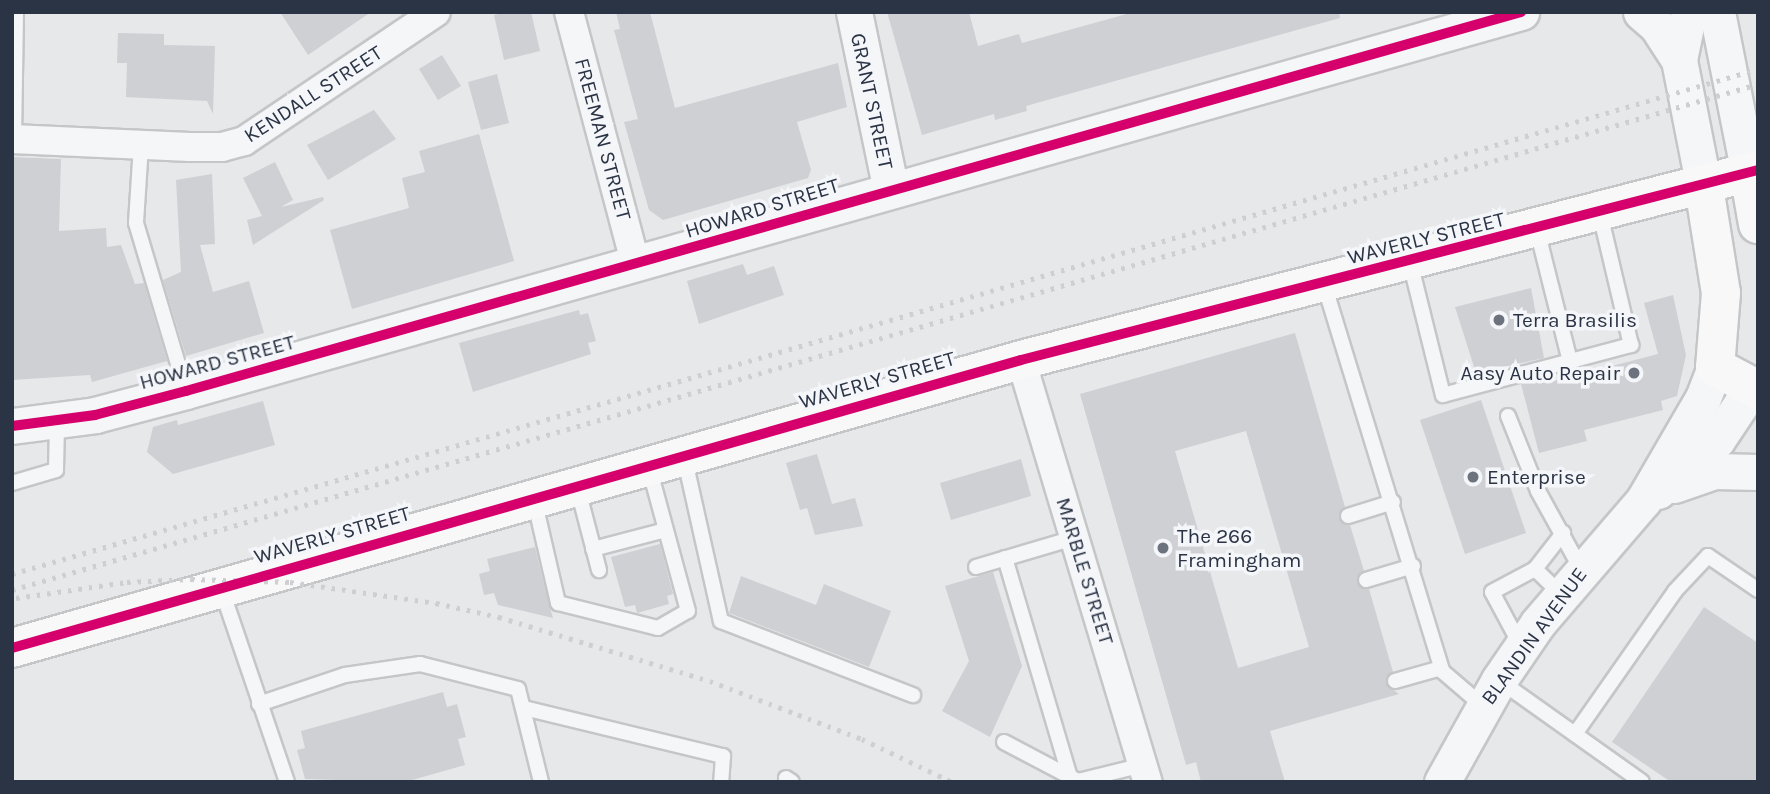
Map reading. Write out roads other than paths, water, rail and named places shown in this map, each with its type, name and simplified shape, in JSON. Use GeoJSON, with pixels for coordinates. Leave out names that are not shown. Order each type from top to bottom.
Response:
{"type":"FeatureCollection","features":[{"type":"Feature","properties":{"kind":"main road","name":"WAVERLY STREET"},"geometry":{"type":"LineString","coordinates":[[12,648],[1021,360],[1600,214],[1753,172]]}},
{"type":"Feature","properties":{"kind":"main road"},"geometry":{"type":"LineString","coordinates":[[1753,172],[1758,223]]}},
{"type":"Feature","properties":{"kind":"main road"},"geometry":{"type":"LineString","coordinates":[[1704,187],[1721,293],[1715,367],[1756,384]]}},
{"type":"Feature","properties":{"kind":"street","name":"KENDALL STREET"},"geometry":{"type":"LineString","coordinates":[[13,139],[222,147],[244,141],[436,12]]}},
{"type":"Feature","properties":{"kind":"street","name":"FREEMAN STREET"},"geometry":{"type":"LineString","coordinates":[[569,12],[636,265]]}},
{"type":"Feature","properties":{"kind":"street","name":"GRANT STREET"},"geometry":{"type":"LineString","coordinates":[[854,12],[891,190]]}},
{"type":"Feature","properties":{"kind":"street","name":"HOWARD STREET"},"geometry":{"type":"LineString","coordinates":[[12,426],[57,422],[186,391],[1521,12]]}},
{"type":"Feature","properties":{"kind":"street"},"geometry":{"type":"LineString","coordinates":[[1641,12],[1657,26],[1679,60],[1704,187]]}},
{"type":"Feature","properties":{"kind":"street"},"geometry":{"type":"LineString","coordinates":[[1679,60],[1689,12]]}},
{"type":"Feature","properties":{"kind":"street"},"geometry":{"type":"LineString","coordinates":[[1717,12],[1753,172]]}},
{"type":"Feature","properties":{"kind":"street","name":"MARBLE STREET"},"geometry":{"type":"LineString","coordinates":[[1021,360],[1146,773]]}},
{"type":"Feature","properties":{"kind":"street","name":"BLANDIN AVENUE"},"geometry":{"type":"LineString","coordinates":[[1643,501],[1703,398],[1715,367]]}},
{"type":"Feature","properties":{"kind":"street","name":"BLANDIN AVENUE"},"geometry":{"type":"LineString","coordinates":[[1441,782],[1491,693],[1571,581],[1643,501],[1717,440],[1756,384]]}},
{"type":"Feature","properties":{"kind":"street"},"geometry":{"type":"LineString","coordinates":[[1643,501],[1714,471],[1758,472]]}},
{"type":"Feature","properties":{"kind":"lane"},"geometry":{"type":"LineString","coordinates":[[13,139],[16,12]]}},
{"type":"Feature","properties":{"kind":"lane"},"geometry":{"type":"LineString","coordinates":[[141,145],[136,223],[186,391]]}},
{"type":"Feature","properties":{"kind":"lane"},"geometry":{"type":"LineString","coordinates":[[1410,261],[1443,395],[1631,345],[1600,214]]}},
{"type":"Feature","properties":{"kind":"lane"},"geometry":{"type":"LineString","coordinates":[[1537,230],[1570,361]]}},
{"type":"Feature","properties":{"kind":"lane"},"geometry":{"type":"LineString","coordinates":[[1324,283],[1413,566],[1441,668]]}},
{"type":"Feature","properties":{"kind":"lane"},"geometry":{"type":"LineString","coordinates":[[1508,416],[1538,491],[1563,533],[1571,581],[1535,569]]}},
{"type":"Feature","properties":{"kind":"lane"},"geometry":{"type":"LineString","coordinates":[[12,482],[56,470],[57,422]]}},
{"type":"Feature","properties":{"kind":"lane"},"geometry":{"type":"LineString","coordinates":[[534,497],[558,603],[658,628],[688,611],[666,530],[666,460]]}},
{"type":"Feature","properties":{"kind":"lane"},"geometry":{"type":"LineString","coordinates":[[666,460],[721,621],[913,695]]}},
{"type":"Feature","properties":{"kind":"lane"},"geometry":{"type":"LineString","coordinates":[[577,485],[599,570]]}},
{"type":"Feature","properties":{"kind":"lane"},"geometry":{"type":"LineString","coordinates":[[1348,516],[1393,502]]}},
{"type":"Feature","properties":{"kind":"lane"},"geometry":{"type":"LineString","coordinates":[[593,549],[666,530]]}},
{"type":"Feature","properties":{"kind":"lane"},"geometry":{"type":"LineString","coordinates":[[1522,647],[1492,592],[1535,569],[1563,533]]}},
{"type":"Feature","properties":{"kind":"lane"},"geometry":{"type":"LineString","coordinates":[[976,567],[1074,538]]}},
{"type":"Feature","properties":{"kind":"lane"},"geometry":{"type":"LineString","coordinates":[[1575,734],[1675,591],[1708,556],[1758,590]]}},
{"type":"Feature","properties":{"kind":"lane"},"geometry":{"type":"LineString","coordinates":[[1006,558],[1070,778]]}},
{"type":"Feature","properties":{"kind":"lane"},"geometry":{"type":"LineString","coordinates":[[1366,580],[1413,566]]}},
{"type":"Feature","properties":{"kind":"lane"},"geometry":{"type":"LineString","coordinates":[[220,587],[287,782]]}},
{"type":"Feature","properties":{"kind":"lane"},"geometry":{"type":"LineString","coordinates":[[259,704],[345,674],[420,664],[518,689],[541,782]]}},
{"type":"Feature","properties":{"kind":"lane"},"geometry":{"type":"LineString","coordinates":[[1395,681],[1441,668],[1575,734],[1642,782]]}},
{"type":"Feature","properties":{"kind":"lane"},"geometry":{"type":"LineString","coordinates":[[524,708],[723,757],[721,782]]}},
{"type":"Feature","properties":{"kind":"lane"},"geometry":{"type":"LineString","coordinates":[[1004,741],[1070,778],[1088,781],[1146,773]]}},
{"type":"Feature","properties":{"kind":"railway"},"geometry":{"type":"LineString","coordinates":[[12,574],[1758,69]]}},
{"type":"Feature","properties":{"kind":"railway"},"geometry":{"type":"LineString","coordinates":[[12,590],[1758,84]]}},
{"type":"Feature","properties":{"kind":"railway"},"geometry":{"type":"LineString","coordinates":[[16,598],[127,582],[191,579],[290,582],[436,603],[499,617],[710,681],[862,739],[952,782]]}},
{"type":"Feature","properties":{"kind":"place","name":"Terra Brasilis"},"geometry":{"type":"Point","coordinates":[1499,320]}},
{"type":"Feature","properties":{"kind":"place","name":"Aasy Auto Repair"},"geometry":{"type":"Point","coordinates":[1634,373]}},
{"type":"Feature","properties":{"kind":"place","name":"Enterprise"},"geometry":{"type":"Point","coordinates":[1473,477]}},
{"type":"Feature","properties":{"kind":"place","name":"The 266 Framingham"},"geometry":{"type":"Point","coordinates":[1163,548]}}]}
